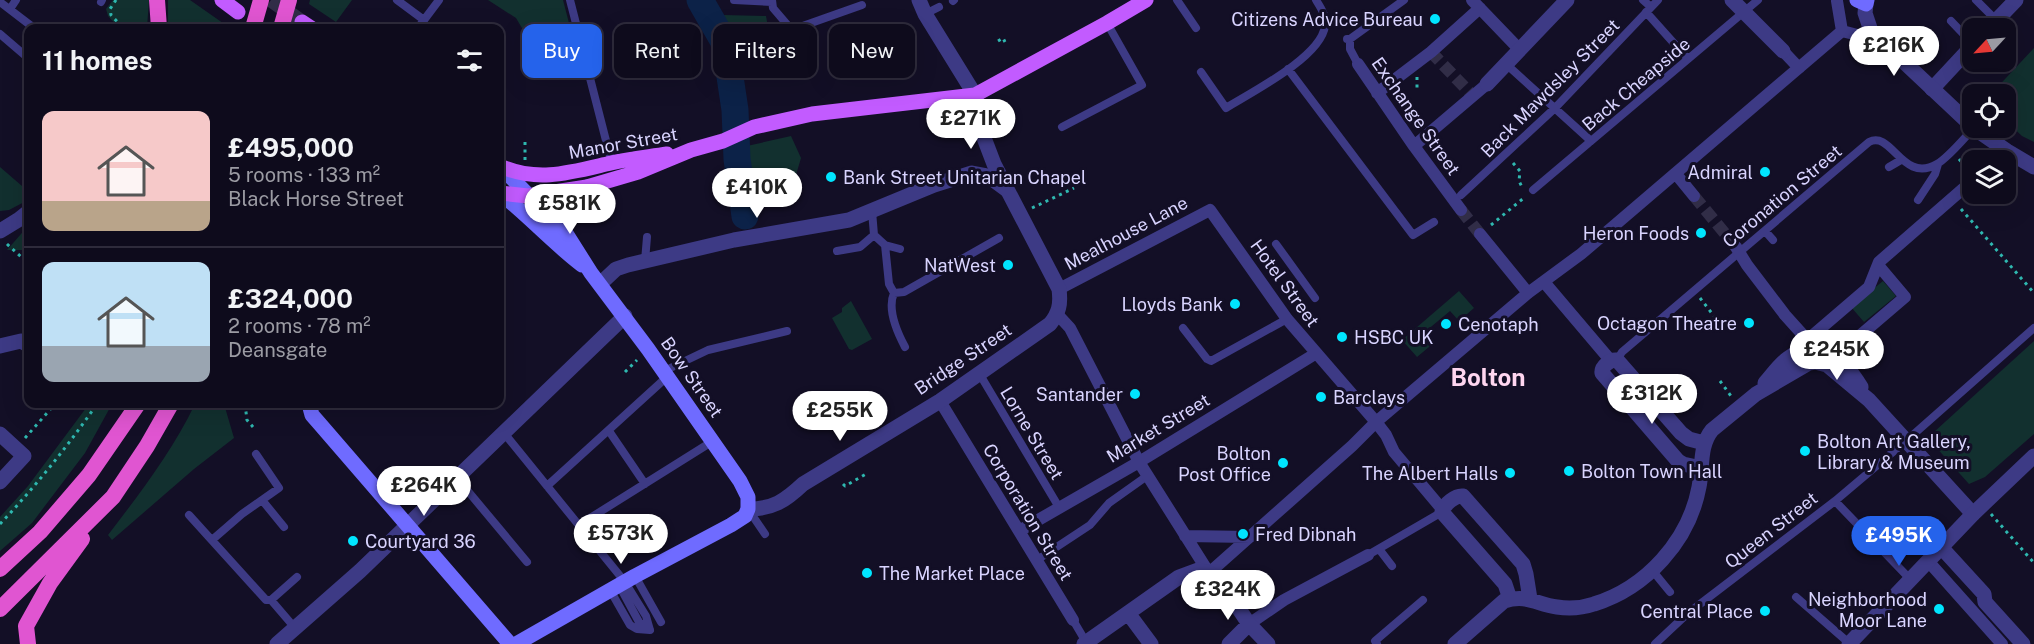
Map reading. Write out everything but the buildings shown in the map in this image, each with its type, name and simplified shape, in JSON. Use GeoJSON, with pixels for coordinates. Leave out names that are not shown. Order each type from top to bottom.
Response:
{"type":"FeatureCollection","features":[{"type":"Feature","properties":{"kind":"highway"},"geometry":{"type":"LineString","coordinates":[[157,0],[159,24]]}},
{"type":"Feature","properties":{"kind":"highway"},"geometry":{"type":"LineString","coordinates":[[254,24],[261,0]]}},
{"type":"Feature","properties":{"kind":"highway"},"geometry":{"type":"LineString","coordinates":[[282,24],[290,0]]}},
{"type":"Feature","properties":{"kind":"highway"},"geometry":{"type":"LineString","coordinates":[[0,569],[40,532],[89,476],[135,408]]}},
{"type":"Feature","properties":{"kind":"highway"},"geometry":{"type":"LineString","coordinates":[[28,644],[26,626],[50,583],[112,498],[147,446],[169,408]]}},
{"type":"Feature","properties":{"kind":"highway"},"geometry":{"type":"LineString","coordinates":[[0,609],[112,498]]}},
{"type":"Feature","properties":{"kind":"main road"},"geometry":{"type":"LineString","coordinates":[[222,0],[238,12]]}},
{"type":"Feature","properties":{"kind":"main road"},"geometry":{"type":"LineString","coordinates":[[691,150],[723,141],[754,128],[812,114],[975,95],[1107,23],[1139,2]]}},
{"type":"Feature","properties":{"kind":"main road","name":"Manor Street"},"geometry":{"type":"LineString","coordinates":[[504,167],[538,176],[691,150]]}},
{"type":"Feature","properties":{"kind":"main road","name":"Manor Street"},"geometry":{"type":"LineString","coordinates":[[504,193],[587,187],[651,168],[691,150]]}},
{"type":"Feature","properties":{"kind":"main road","name":"Bow Street"},"geometry":{"type":"LineString","coordinates":[[504,170],[567,235],[745,489],[749,503],[748,509]]}},
{"type":"Feature","properties":{"kind":"main road"},"geometry":{"type":"LineString","coordinates":[[530,218],[523,191],[538,176]]}},
{"type":"Feature","properties":{"kind":"main road"},"geometry":{"type":"LineString","coordinates":[[567,235],[562,220],[568,202],[587,187]]}},
{"type":"Feature","properties":{"kind":"main road","name":"Bow Street"},"geometry":{"type":"LineString","coordinates":[[504,197],[595,278]]}},
{"type":"Feature","properties":{"kind":"main road"},"geometry":{"type":"LineString","coordinates":[[310,408],[312,415],[510,644]]}},
{"type":"Feature","properties":{"kind":"main road"},"geometry":{"type":"LineString","coordinates":[[516,644],[622,583],[731,525],[745,516],[748,509]]}},
{"type":"Feature","properties":{"kind":"street"},"geometry":{"type":"LineString","coordinates":[[1414,146],[1487,84],[1567,0]]}},
{"type":"Feature","properties":{"kind":"street"},"geometry":{"type":"LineString","coordinates":[[1732,0],[1799,68]]}},
{"type":"Feature","properties":{"kind":"street"},"geometry":{"type":"LineString","coordinates":[[1999,18],[2016,0]]}},
{"type":"Feature","properties":{"kind":"street"},"geometry":{"type":"LineString","coordinates":[[1837,1],[1842,31]]}},
{"type":"Feature","properties":{"kind":"street"},"geometry":{"type":"LineString","coordinates":[[1863,1],[1871,31],[1962,117]]}},
{"type":"Feature","properties":{"kind":"street"},"geometry":{"type":"LineString","coordinates":[[1377,93],[1431,52],[1476,4],[1519,49]]}},
{"type":"Feature","properties":{"kind":"street"},"geometry":{"type":"LineString","coordinates":[[928,7],[975,95],[979,107],[981,130],[994,164],[1059,289],[1058,315],[1070,328],[1139,462],[1207,575]]}},
{"type":"Feature","properties":{"kind":"street"},"geometry":{"type":"LineString","coordinates":[[1842,31],[1865,37],[1871,31]]}},
{"type":"Feature","properties":{"kind":"street"},"geometry":{"type":"LineString","coordinates":[[1207,575],[1376,422],[1528,293],[1581,254],[1842,31]]}},
{"type":"Feature","properties":{"kind":"street"},"geometry":{"type":"LineString","coordinates":[[1932,89],[1962,55]]}},
{"type":"Feature","properties":{"kind":"street","name":"Exchange Street"},"geometry":{"type":"LineString","coordinates":[[1358,64],[1414,146],[1458,202]]}},
{"type":"Feature","properties":{"kind":"street"},"geometry":{"type":"LineString","coordinates":[[1989,138],[2034,167]]}},
{"type":"Feature","properties":{"kind":"street"},"geometry":{"type":"LineString","coordinates":[[595,278],[645,261],[734,240],[849,220],[934,185],[972,173],[988,176],[1007,190]]}},
{"type":"Feature","properties":{"kind":"street"},"geometry":{"type":"LineString","coordinates":[[1676,174],[1694,196]]}},
{"type":"Feature","properties":{"kind":"street"},"geometry":{"type":"LineString","coordinates":[[1455,644],[1498,605],[1510,599],[1530,599],[1556,607],[1574,608],[1610,598],[1639,581],[1652,570],[1667,555],[1689,519],[1697,494],[1704,444],[1712,430],[1756,394],[1802,366],[1810,350],[1869,287],[1879,262],[1962,190]]}},
{"type":"Feature","properties":{"kind":"street","name":"Mealhouse Lane"},"geometry":{"type":"LineString","coordinates":[[1059,289],[1210,210]]}},
{"type":"Feature","properties":{"kind":"street","name":"Hotel Street"},"geometry":{"type":"LineString","coordinates":[[1210,210],[1287,319],[1376,422],[1386,435],[1394,452],[1446,503]]}},
{"type":"Feature","properties":{"kind":"street"},"geometry":{"type":"LineString","coordinates":[[0,231],[24,216]]}},
{"type":"Feature","properties":{"kind":"street"},"geometry":{"type":"LineString","coordinates":[[1480,234],[1528,293]]}},
{"type":"Feature","properties":{"kind":"street"},"geometry":{"type":"LineString","coordinates":[[1738,249],[1752,272],[1810,350],[1869,400],[1973,514]]}},
{"type":"Feature","properties":{"kind":"street"},"geometry":{"type":"LineString","coordinates":[[1836,356],[1905,297],[1878,265]]}},
{"type":"Feature","properties":{"kind":"street"},"geometry":{"type":"LineString","coordinates":[[1544,282],[1681,433],[1689,439],[1704,444]]}},
{"type":"Feature","properties":{"kind":"street","name":"Bridge Street"},"geometry":{"type":"LineString","coordinates":[[748,509],[766,509],[774,506],[803,484],[940,401],[1050,324],[1058,315]]}},
{"type":"Feature","properties":{"kind":"street"},"geometry":{"type":"LineString","coordinates":[[277,644],[409,525],[625,316]]}},
{"type":"Feature","properties":{"kind":"street"},"geometry":{"type":"LineString","coordinates":[[0,346],[21,341],[24,343]]}},
{"type":"Feature","properties":{"kind":"street"},"geometry":{"type":"LineString","coordinates":[[1810,350],[1825,350],[1836,356],[1854,376],[1869,400]]}},
{"type":"Feature","properties":{"kind":"street","name":"Market Street"},"geometry":{"type":"LineString","coordinates":[[1019,531],[1139,462],[1316,354]]}},
{"type":"Feature","properties":{"kind":"street"},"geometry":{"type":"LineString","coordinates":[[1614,360],[1603,368],[1602,374],[1678,461],[1701,468]]}},
{"type":"Feature","properties":{"kind":"street","name":"Corporation Street"},"geometry":{"type":"LineString","coordinates":[[940,401],[1073,620]]}},
{"type":"Feature","properties":{"kind":"street"},"geometry":{"type":"LineString","coordinates":[[0,434],[24,456],[0,482]]}},
{"type":"Feature","properties":{"kind":"street"},"geometry":{"type":"LineString","coordinates":[[1849,644],[1973,514],[2034,456]]}},
{"type":"Feature","properties":{"kind":"street"},"geometry":{"type":"LineString","coordinates":[[1510,599],[1505,584],[1446,503],[1457,496],[1463,496],[1523,564],[1527,574],[1530,599]]}},
{"type":"Feature","properties":{"kind":"street"},"geometry":{"type":"LineString","coordinates":[[1185,536],[1250,537]]}},
{"type":"Feature","properties":{"kind":"street"},"geometry":{"type":"LineString","coordinates":[[1941,547],[1984,594],[1985,602],[2023,644]]}},
{"type":"Feature","properties":{"kind":"street"},"geometry":{"type":"LineString","coordinates":[[1229,644],[1249,624],[1284,600],[1373,552]]}},
{"type":"Feature","properties":{"kind":"street"},"geometry":{"type":"LineString","coordinates":[[1928,561],[2002,644]]}},
{"type":"Feature","properties":{"kind":"street"},"geometry":{"type":"LineString","coordinates":[[1085,643],[1179,577],[1192,571],[1222,582],[1249,624],[1268,644]]}},
{"type":"Feature","properties":{"kind":"street"},"geometry":{"type":"LineString","coordinates":[[1128,613],[1151,644]]}},
{"type":"Feature","properties":{"kind":"lane"},"geometry":{"type":"LineString","coordinates":[[10,9],[16,0]]}},
{"type":"Feature","properties":{"kind":"lane"},"geometry":{"type":"LineString","coordinates":[[397,0],[424,20]]}},
{"type":"Feature","properties":{"kind":"lane"},"geometry":{"type":"LineString","coordinates":[[421,24],[439,0]]}},
{"type":"Feature","properties":{"kind":"lane"},"geometry":{"type":"LineString","coordinates":[[570,0],[615,179]]}},
{"type":"Feature","properties":{"kind":"lane"},"geometry":{"type":"LineString","coordinates":[[734,0],[772,1],[773,8],[791,28],[797,28],[862,5]]}},
{"type":"Feature","properties":{"kind":"lane"},"geometry":{"type":"LineString","coordinates":[[1177,0],[1196,28]]}},
{"type":"Feature","properties":{"kind":"lane"},"geometry":{"type":"LineString","coordinates":[[1202,72],[1226,108],[1288,69],[1312,51],[1322,38],[1326,24],[1323,11],[1316,0]]}},
{"type":"Feature","properties":{"kind":"lane","name":"Exchange Street"},"geometry":{"type":"LineString","coordinates":[[1358,64],[1348,39],[1404,0]]}},
{"type":"Feature","properties":{"kind":"lane"},"geometry":{"type":"LineString","coordinates":[[1643,0],[1648,10],[1688,59]]}},
{"type":"Feature","properties":{"kind":"lane","name":"Back Mawdsley Street"},"geometry":{"type":"LineString","coordinates":[[1458,202],[1555,108],[1658,0]]}},
{"type":"Feature","properties":{"kind":"lane","name":"Back Cheapside"},"geometry":{"type":"LineString","coordinates":[[1533,190],[1758,0]]}},
{"type":"Feature","properties":{"kind":"lane"},"geometry":{"type":"LineString","coordinates":[[1976,0],[1988,18]]}},
{"type":"Feature","properties":{"kind":"lane"},"geometry":{"type":"LineString","coordinates":[[0,2],[29,24]]}},
{"type":"Feature","properties":{"kind":"lane"},"geometry":{"type":"LineString","coordinates":[[1951,21],[1962,33]]}},
{"type":"Feature","properties":{"kind":"lane"},"geometry":{"type":"LineString","coordinates":[[1062,127],[1142,85],[1107,23]]}},
{"type":"Feature","properties":{"kind":"lane"},"geometry":{"type":"LineString","coordinates":[[0,34],[24,55]]}},
{"type":"Feature","properties":{"kind":"lane"},"geometry":{"type":"LineString","coordinates":[[1505,63],[1591,141]]}},
{"type":"Feature","properties":{"kind":"lane"},"geometry":{"type":"LineString","coordinates":[[1288,69],[1413,235],[1434,222]]}},
{"type":"Feature","properties":{"kind":"lane"},"geometry":{"type":"LineString","coordinates":[[1918,200],[1935,174],[1938,164],[1963,138]]}},
{"type":"Feature","properties":{"kind":"lane","name":"Coronation Street"},"geometry":{"type":"LineString","coordinates":[[1614,360],[1738,249],[1765,231],[1874,140],[1884,141],[1906,164],[1919,168],[1938,164]]}},
{"type":"Feature","properties":{"kind":"lane"},"geometry":{"type":"LineString","coordinates":[[1889,167],[1902,160]]}},
{"type":"Feature","properties":{"kind":"lane"},"geometry":{"type":"LineString","coordinates":[[872,211],[874,235],[885,245],[900,249]]}},
{"type":"Feature","properties":{"kind":"lane"},"geometry":{"type":"LineString","coordinates":[[1765,231],[1773,240]]}},
{"type":"Feature","properties":{"kind":"lane"},"geometry":{"type":"LineString","coordinates":[[837,251],[860,247],[874,235]]}},
{"type":"Feature","properties":{"kind":"lane"},"geometry":{"type":"LineString","coordinates":[[645,261],[647,237]]}},
{"type":"Feature","properties":{"kind":"lane"},"geometry":{"type":"LineString","coordinates":[[894,293],[904,292],[999,238]]}},
{"type":"Feature","properties":{"kind":"lane"},"geometry":{"type":"LineString","coordinates":[[1276,244],[1315,298]]}},
{"type":"Feature","properties":{"kind":"lane"},"geometry":{"type":"LineString","coordinates":[[885,245],[889,284],[894,293]]}},
{"type":"Feature","properties":{"kind":"lane"},"geometry":{"type":"LineString","coordinates":[[894,293],[891,300],[896,331],[905,347]]}},
{"type":"Feature","properties":{"kind":"lane"},"geometry":{"type":"LineString","coordinates":[[1183,328],[1211,361],[1287,319]]}},
{"type":"Feature","properties":{"kind":"lane","name":"Queen Street"},"geometry":{"type":"LineString","coordinates":[[1655,644],[1685,610],[1834,501],[2034,328]]}},
{"type":"Feature","properties":{"kind":"lane"},"geometry":{"type":"LineString","coordinates":[[547,486],[609,431],[666,374],[708,350],[787,331]]}},
{"type":"Feature","properties":{"kind":"lane","name":"Lorne Street"},"geometry":{"type":"LineString","coordinates":[[979,373],[1060,508]]}},
{"type":"Feature","properties":{"kind":"lane"},"geometry":{"type":"LineString","coordinates":[[609,431],[645,484]]}},
{"type":"Feature","properties":{"kind":"lane"},"geometry":{"type":"LineString","coordinates":[[504,433],[579,525],[622,583],[646,616],[650,630],[637,630],[630,625],[622,583]]}},
{"type":"Feature","properties":{"kind":"lane"},"geometry":{"type":"LineString","coordinates":[[579,525],[713,441]]}},
{"type":"Feature","properties":{"kind":"lane"},"geometry":{"type":"LineString","coordinates":[[212,540],[242,514],[279,488],[256,454]]}},
{"type":"Feature","properties":{"kind":"lane"},"geometry":{"type":"LineString","coordinates":[[1037,560],[1090,525],[1109,503],[1147,476]]}},
{"type":"Feature","properties":{"kind":"lane"},"geometry":{"type":"LineString","coordinates":[[457,478],[527,562]]}},
{"type":"Feature","properties":{"kind":"lane"},"geometry":{"type":"LineString","coordinates":[[262,500],[284,527]]}},
{"type":"Feature","properties":{"kind":"lane"},"geometry":{"type":"LineString","coordinates":[[1834,501],[1910,579]]}},
{"type":"Feature","properties":{"kind":"lane"},"geometry":{"type":"LineString","coordinates":[[1392,566],[1373,552],[1446,503]]}},
{"type":"Feature","properties":{"kind":"lane"},"geometry":{"type":"LineString","coordinates":[[748,509],[765,534]]}},
{"type":"Feature","properties":{"kind":"lane"},"geometry":{"type":"LineString","coordinates":[[189,515],[266,600],[272,600],[297,577]]}},
{"type":"Feature","properties":{"kind":"lane"},"geometry":{"type":"LineString","coordinates":[[1652,570],[1670,592]]}},
{"type":"Feature","properties":{"kind":"lane"},"geometry":{"type":"LineString","coordinates":[[622,583],[661,622]]}},
{"type":"Feature","properties":{"kind":"lane"},"geometry":{"type":"LineString","coordinates":[[1796,597],[1849,644]]}},
{"type":"Feature","properties":{"kind":"lane"},"geometry":{"type":"LineString","coordinates":[[272,600],[295,628]]}},
{"type":"Feature","properties":{"kind":"lane"},"geometry":{"type":"LineString","coordinates":[[1377,644],[1375,641],[1423,600]]}},
{"type":"Feature","properties":{"kind":"lane","name":"Corporation Street"},"geometry":{"type":"LineString","coordinates":[[1073,620],[1085,643]]}},
{"type":"Feature","properties":{"kind":"path"},"geometry":{"type":"LineString","coordinates":[[116,0],[110,9],[111,15],[119,24]]}},
{"type":"Feature","properties":{"kind":"path"},"geometry":{"type":"LineString","coordinates":[[998,41],[1003,38],[1005,42]]}},
{"type":"Feature","properties":{"kind":"path"},"geometry":{"type":"LineString","coordinates":[[1952,151],[1962,164]]}},
{"type":"Feature","properties":{"kind":"path"},"geometry":{"type":"LineString","coordinates":[[1506,154],[1520,171],[1519,181],[1526,196]]}},
{"type":"Feature","properties":{"kind":"path"},"geometry":{"type":"LineString","coordinates":[[1020,214],[1074,188]]}},
{"type":"Feature","properties":{"kind":"path"},"geometry":{"type":"LineString","coordinates":[[1480,234],[1533,190]]}},
{"type":"Feature","properties":{"kind":"path"},"geometry":{"type":"LineString","coordinates":[[1952,198],[2034,293]]}},
{"type":"Feature","properties":{"kind":"path"},"geometry":{"type":"LineString","coordinates":[[588,203],[599,219]]}},
{"type":"Feature","properties":{"kind":"path"},"geometry":{"type":"LineString","coordinates":[[0,238],[24,259]]}},
{"type":"Feature","properties":{"kind":"path"},"geometry":{"type":"LineString","coordinates":[[1694,290],[1714,316]]}},
{"type":"Feature","properties":{"kind":"path"},"geometry":{"type":"LineString","coordinates":[[1719,381],[1740,407]]}},
{"type":"Feature","properties":{"kind":"path"},"geometry":{"type":"LineString","coordinates":[[16,448],[51,408]]}},
{"type":"Feature","properties":{"kind":"path"},"geometry":{"type":"LineString","coordinates":[[0,524],[65,451],[94,408]]}},
{"type":"Feature","properties":{"kind":"path"},"geometry":{"type":"LineString","coordinates":[[246,408],[247,420],[253,427]]}},
{"type":"Feature","properties":{"kind":"path"},"geometry":{"type":"LineString","coordinates":[[843,484],[844,486],[866,474]]}},
{"type":"Feature","properties":{"kind":"path"},"geometry":{"type":"LineString","coordinates":[[1985,502],[1991,514],[2034,563]]}},
{"type":"Feature","properties":{"kind":"green space"},"geometry":{"type":"Polygon","coordinates":[[[113,0],[149,0],[147,24],[115,24],[108,16],[106,9],[113,0]]]}},
{"type":"Feature","properties":{"kind":"green space"},"geometry":{"type":"Polygon","coordinates":[[[168,0],[190,0],[224,24],[168,24],[168,0]]]}},
{"type":"Feature","properties":{"kind":"green space"},"geometry":{"type":"Polygon","coordinates":[[[310,0],[352,0],[336,22],[309,4],[310,0]]]}},
{"type":"Feature","properties":{"kind":"green space"},"geometry":{"type":"Polygon","coordinates":[[[488,0],[563,0],[569,24],[522,24],[522,28],[516,18],[488,0]]]}},
{"type":"Feature","properties":{"kind":"green space"},"geometry":{"type":"Polygon","coordinates":[[[692,0],[713,0],[723,15],[766,16],[767,24],[713,24],[713,34],[692,0]]]}},
{"type":"Feature","properties":{"kind":"green space"},"geometry":{"type":"Polygon","coordinates":[[[2034,48],[2034,142],[2016,130],[2016,84],[2000,84],[2012,72],[2016,72],[2016,67],[2034,48]]]}},
{"type":"Feature","properties":{"kind":"green space"},"geometry":{"type":"Polygon","coordinates":[[[791,136],[801,158],[793,185],[767,178],[757,202],[739,207],[732,165],[747,146],[791,136]]]}},
{"type":"Feature","properties":{"kind":"green space"},"geometry":{"type":"Polygon","coordinates":[[[0,167],[22,186],[24,184],[24,202],[9,210],[0,211],[0,167]]]}},
{"type":"Feature","properties":{"kind":"green space"},"geometry":{"type":"Polygon","coordinates":[[[24,231],[24,250],[7,250],[24,231]]]}},
{"type":"Feature","properties":{"kind":"green space"},"geometry":{"type":"Polygon","coordinates":[[[1883,281],[1896,296],[1864,322],[1851,307],[1883,281]]]}},
{"type":"Feature","properties":{"kind":"green space"},"geometry":{"type":"Polygon","coordinates":[[[1459,291],[1474,308],[1459,321],[1450,311],[1426,331],[1435,342],[1417,357],[1402,340],[1459,291]]]}},
{"type":"Feature","properties":{"kind":"green space"},"geometry":{"type":"Polygon","coordinates":[[[851,301],[872,339],[852,350],[849,349],[832,318],[842,312],[842,308],[851,301]]]}},
{"type":"Feature","properties":{"kind":"green space"},"geometry":{"type":"Polygon","coordinates":[[[2034,341],[2034,434],[1985,477],[1969,484],[1934,445],[1934,432],[2034,341]]]}},
{"type":"Feature","properties":{"kind":"green space"},"geometry":{"type":"Polygon","coordinates":[[[86,408],[110,408],[85,453],[32,523],[0,551],[0,517],[28,486],[86,408]]]}},
{"type":"Feature","properties":{"kind":"green space"},"geometry":{"type":"Polygon","coordinates":[[[193,408],[225,408],[234,438],[194,469],[112,540],[108,535],[144,488],[193,408]]]}},
{"type":"Feature","properties":{"kind":"waterway"},"geometry":{"type":"LineString","coordinates":[[700,0],[723,40],[726,50],[735,110],[737,159],[745,216]]}},
{"type":"Feature","properties":{"kind":"tunnel"},"geometry":{"type":"LineString","coordinates":[[271,0],[302,22]]}},
{"type":"Feature","properties":{"kind":"tunnel"},"geometry":{"type":"LineString","coordinates":[[1431,52],[1473,96]]}},
{"type":"Feature","properties":{"kind":"tunnel"},"geometry":{"type":"LineString","coordinates":[[1694,196],[1736,247]]}},
{"type":"Feature","properties":{"kind":"tunnel"},"geometry":{"type":"LineString","coordinates":[[1461,210],[1480,234]]}},
{"type":"Feature","properties":{"kind":"place","name":"Citizens Advice Bureau"},"geometry":{"type":"Point","coordinates":[1435,19]}},
{"type":"Feature","properties":{"kind":"place","name":"Admiral"},"geometry":{"type":"Point","coordinates":[1765,172]}},
{"type":"Feature","properties":{"kind":"place","name":"Bank Street Unitarian Chapel"},"geometry":{"type":"Point","coordinates":[831,177]}},
{"type":"Feature","properties":{"kind":"place","name":"Heron Foods"},"geometry":{"type":"Point","coordinates":[1701,233]}},
{"type":"Feature","properties":{"kind":"place","name":"NatWest"},"geometry":{"type":"Point","coordinates":[1008,265]}},
{"type":"Feature","properties":{"kind":"place","name":"Lloyds Bank"},"geometry":{"type":"Point","coordinates":[1235,304]}},
{"type":"Feature","properties":{"kind":"place","name":"Octagon Theatre"},"geometry":{"type":"Point","coordinates":[1749,323]}},
{"type":"Feature","properties":{"kind":"place","name":"Cenotaph"},"geometry":{"type":"Point","coordinates":[1446,324]}},
{"type":"Feature","properties":{"kind":"place","name":"HSBC UK"},"geometry":{"type":"Point","coordinates":[1342,337]}},
{"type":"Feature","properties":{"kind":"place","name":"Santander"},"geometry":{"type":"Point","coordinates":[1135,394]}},
{"type":"Feature","properties":{"kind":"place","name":"Barclays"},"geometry":{"type":"Point","coordinates":[1321,397]}},
{"type":"Feature","properties":{"kind":"place","name":"Bolton Art Gallery, Library & Museum"},"geometry":{"type":"Point","coordinates":[1805,451]}},
{"type":"Feature","properties":{"kind":"place","name":"Bolton Post Office"},"geometry":{"type":"Point","coordinates":[1283,463]}},
{"type":"Feature","properties":{"kind":"place","name":"Bolton Town Hall"},"geometry":{"type":"Point","coordinates":[1569,471]}},
{"type":"Feature","properties":{"kind":"place","name":"The Albert Halls"},"geometry":{"type":"Point","coordinates":[1510,473]}},
{"type":"Feature","properties":{"kind":"place","name":"Fred Dibnah"},"geometry":{"type":"Point","coordinates":[1243,534]}},
{"type":"Feature","properties":{"kind":"place","name":"Courtyard 36"},"geometry":{"type":"Point","coordinates":[353,541]}},
{"type":"Feature","properties":{"kind":"place","name":"The Market Place"},"geometry":{"type":"Point","coordinates":[867,573]}},
{"type":"Feature","properties":{"kind":"place","name":"Neighborhood Moor Lane"},"geometry":{"type":"Point","coordinates":[1939,609]}},
{"type":"Feature","properties":{"kind":"place","name":"Central Place"},"geometry":{"type":"Point","coordinates":[1765,611]}},
{"type":"Feature","properties":{"kind":"district","name":"Bolton"},"geometry":{"type":"Point","coordinates":[1488,377]}}]}
